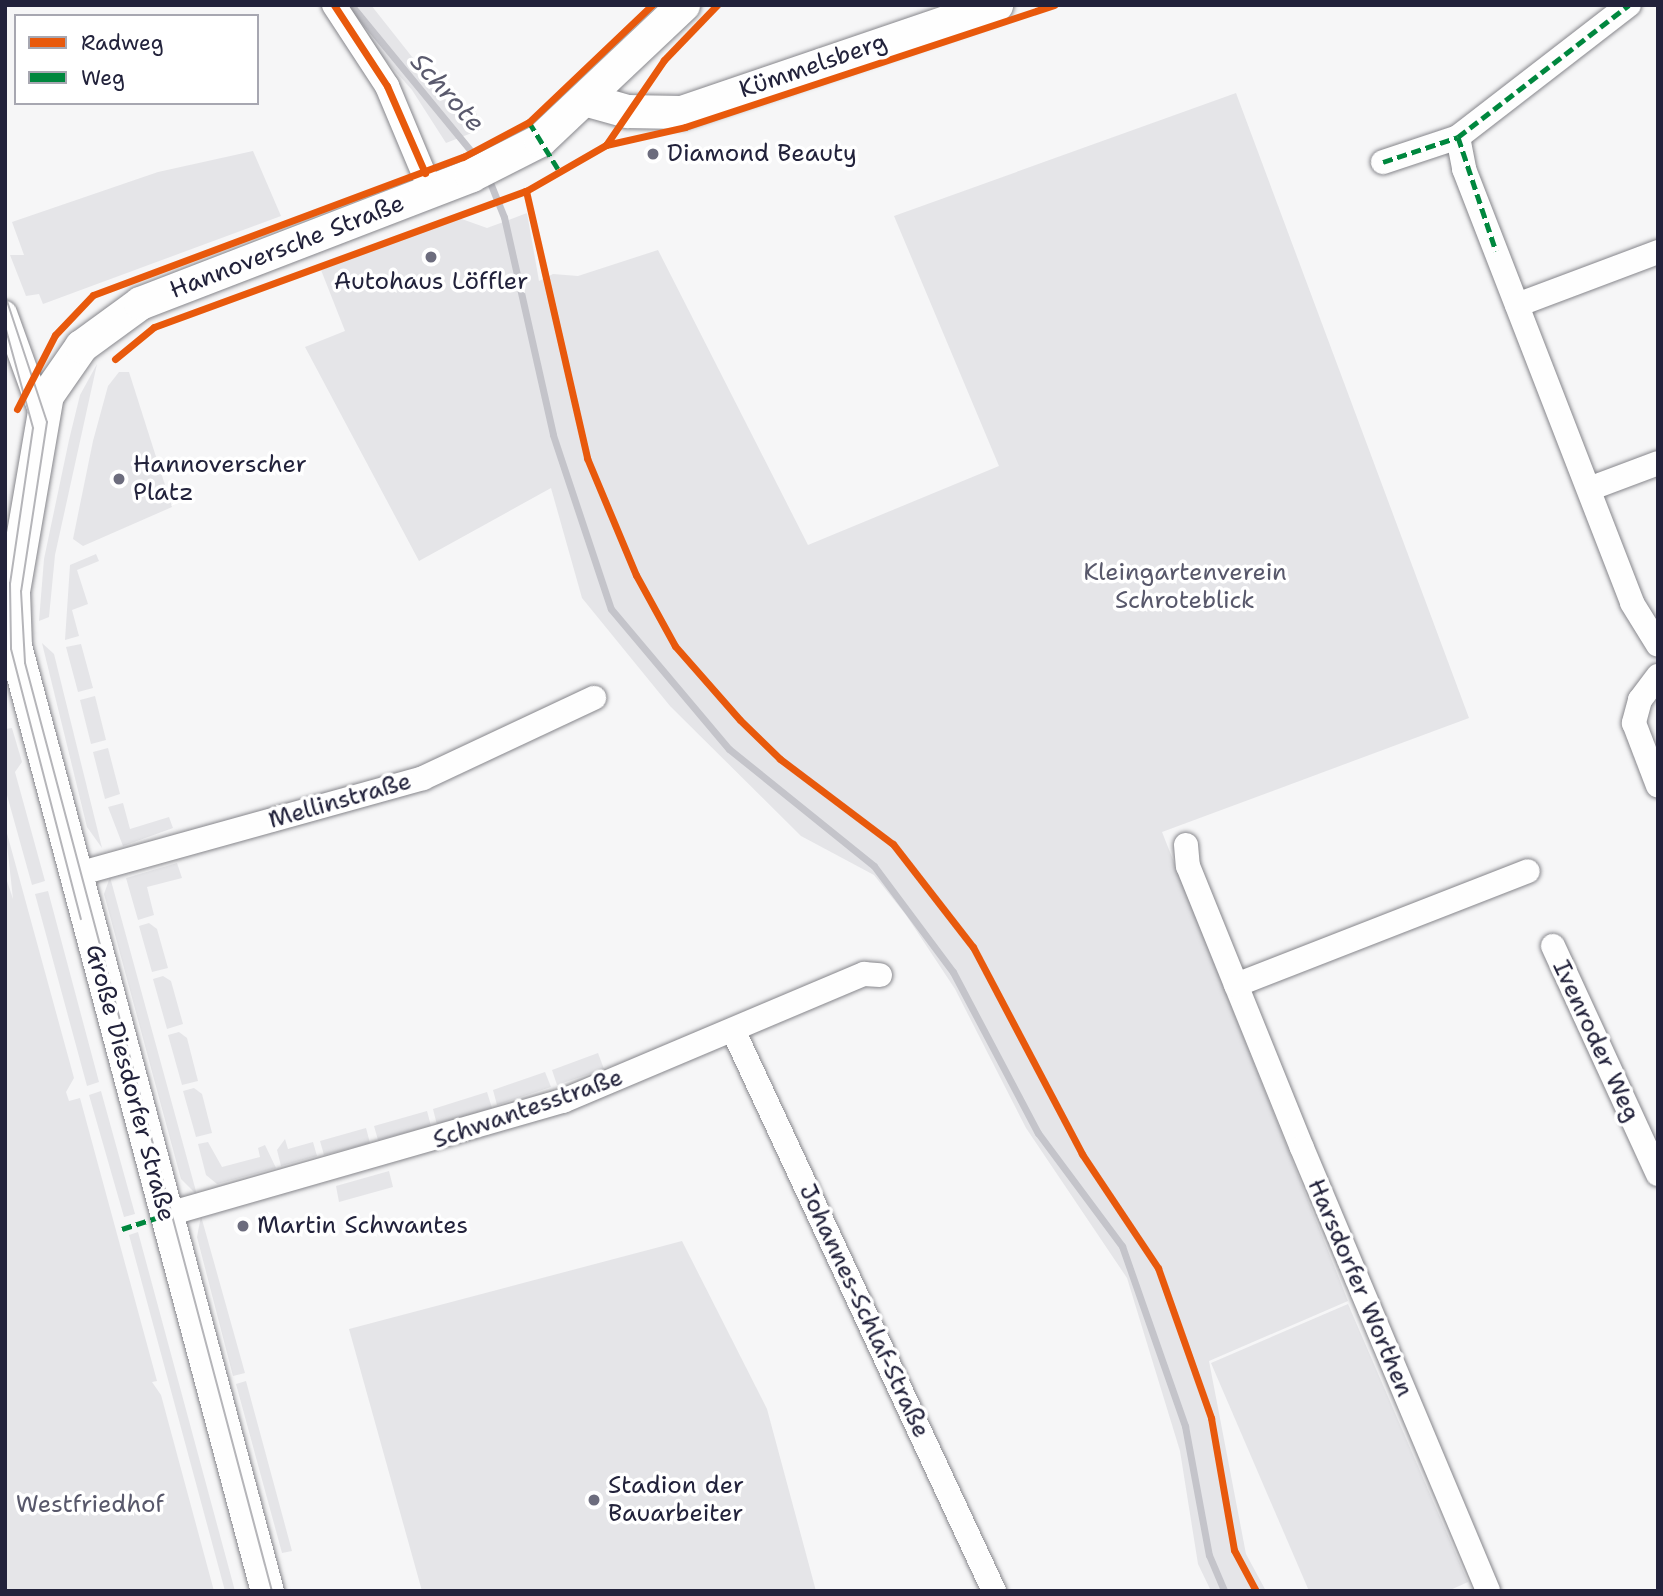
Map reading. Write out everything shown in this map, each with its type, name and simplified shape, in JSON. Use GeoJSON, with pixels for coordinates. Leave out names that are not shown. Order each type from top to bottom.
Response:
{"type":"FeatureCollection","features":[{"type":"Feature","properties":{"kind":"main road","name":"Hannoversche Straße"},"geometry":{"type":"LineString","coordinates":[[10,572],[47,395],[73,355],[127,311],[501,162],[588,100],[682,5]]}},
{"type":"Feature","properties":{"kind":"main road","name":"Kümmelsberg"},"geometry":{"type":"LineString","coordinates":[[588,100],[628,111],[681,111],[961,10],[996,5]]}},
{"type":"Feature","properties":{"kind":"main road","name":"Große Diesdorfer Straße"},"geometry":{"type":"LineString","coordinates":[[10,572],[15,646],[267,1591]]}},
{"type":"Feature","properties":{"kind":"street"},"geometry":{"type":"LineString","coordinates":[[334,5],[387,86],[431,191]]}},
{"type":"Feature","properties":{"kind":"street"},"geometry":{"type":"LineString","coordinates":[[1382,162],[1458,137],[1629,5]]}},
{"type":"Feature","properties":{"kind":"street"},"geometry":{"type":"LineString","coordinates":[[1458,137],[1461,161],[1638,616],[1658,645]]}},
{"type":"Feature","properties":{"kind":"street"},"geometry":{"type":"LineString","coordinates":[[1517,305],[1658,252]]}},
{"type":"Feature","properties":{"kind":"street"},"geometry":{"type":"LineString","coordinates":[[5,313],[43,421]]}},
{"type":"Feature","properties":{"kind":"street"},"geometry":{"type":"LineString","coordinates":[[1589,489],[1658,463]]}},
{"type":"Feature","properties":{"kind":"street"},"geometry":{"type":"LineString","coordinates":[[1658,676],[1640,700],[1634,723],[1658,786]]}},
{"type":"Feature","properties":{"kind":"street","name":"Mellinstraße"},"geometry":{"type":"LineString","coordinates":[[74,875],[422,778],[594,698]]}},
{"type":"Feature","properties":{"kind":"street","name":"Harsdorfer Worthen"},"geometry":{"type":"LineString","coordinates":[[1186,845],[1187,863],[1236,985],[1488,1591]]}},
{"type":"Feature","properties":{"kind":"street"},"geometry":{"type":"LineString","coordinates":[[1236,985],[1528,871]]}},
{"type":"Feature","properties":{"kind":"street","name":"Ivenroder Weg"},"geometry":{"type":"LineString","coordinates":[[1553,947],[1658,1174]]}},
{"type":"Feature","properties":{"kind":"street","name":"Schwantesstraße"},"geometry":{"type":"LineString","coordinates":[[165,1215],[469,1132],[733,1030],[863,974],[880,975]]}},
{"type":"Feature","properties":{"kind":"street","name":"Johannes-Schlaf-Straße"},"geometry":{"type":"LineString","coordinates":[[733,1030],[995,1591]]}},
{"type":"Feature","properties":{"kind":"shaded area"},"geometry":{"type":"Polygon","coordinates":[[[350,5],[371,5],[454,110],[475,110],[482,129],[446,143],[412,90],[366,38],[350,5]]]}},
{"type":"Feature","properties":{"kind":"shaded area","name":"Kleingartenverein Schroteblick"},"geometry":{"type":"Polygon","coordinates":[[[1236,93],[1469,718],[1162,832],[1348,1301],[1209,1361],[1246,1554],[1266,1591],[1211,1591],[1198,1564],[1180,1451],[1127,1278],[1026,1128],[955,989],[906,915],[874,875],[801,836],[670,706],[582,598],[551,488],[419,561],[305,347],[345,331],[321,270],[459,218],[487,228],[527,213],[539,281],[553,274],[578,276],[658,250],[808,545],[999,466],[894,216],[1236,93]]]}},
{"type":"Feature","properties":{"kind":"shaded area"},"geometry":{"type":"Polygon","coordinates":[[[253,151],[281,216],[43,304],[39,294],[26,296],[10,255],[24,255],[12,222],[158,172],[253,151]]]}},
{"type":"Feature","properties":{"kind":"shaded area"},"geometry":{"type":"Polygon","coordinates":[[[97,364],[55,555],[49,617],[39,621],[44,559],[69,440],[80,395],[97,364]]]}},
{"type":"Feature","properties":{"kind":"shaded area"},"geometry":{"type":"Polygon","coordinates":[[[119,372],[129,372],[172,507],[83,546],[73,539],[93,441],[108,386],[119,372]]]}},
{"type":"Feature","properties":{"kind":"shaded area"},"geometry":{"type":"Polygon","coordinates":[[[96,554],[99,561],[77,570],[88,604],[72,610],[79,636],[65,640],[70,565],[96,554]]]}},
{"type":"Feature","properties":{"kind":"shaded area"},"geometry":{"type":"Polygon","coordinates":[[[42,643],[54,654],[102,848],[87,827],[42,643]]]}},
{"type":"Feature","properties":{"kind":"shaded area"},"geometry":{"type":"Polygon","coordinates":[[[81,644],[93,688],[78,692],[66,647],[81,644]]]}},
{"type":"Feature","properties":{"kind":"shaded area"},"geometry":{"type":"Polygon","coordinates":[[[95,696],[106,740],[91,744],[80,700],[95,696]]]}},
{"type":"Feature","properties":{"kind":"shaded area"},"geometry":{"type":"Polygon","coordinates":[[[12,728],[22,762],[15,772],[45,881],[32,885],[5,788],[5,729],[12,728]]]}},
{"type":"Feature","properties":{"kind":"shaded area"},"geometry":{"type":"Polygon","coordinates":[[[108,748],[120,794],[105,799],[93,752],[108,748]]]}},
{"type":"Feature","properties":{"kind":"shaded area"},"geometry":{"type":"Polygon","coordinates":[[[123,803],[130,829],[169,817],[173,828],[123,846],[108,807],[123,803]]]}},
{"type":"Feature","properties":{"kind":"shaded area","name":"Westfriedhof"},"geometry":{"type":"Polygon","coordinates":[[[5,826],[74,1078],[66,1092],[69,1101],[80,1098],[157,1381],[152,1382],[161,1395],[214,1591],[5,1591],[5,875],[13,899],[5,826]]]}},
{"type":"Feature","properties":{"kind":"shaded area"},"geometry":{"type":"Polygon","coordinates":[[[177,863],[182,878],[147,887],[154,915],[138,920],[126,878],[177,863]]]}},
{"type":"Feature","properties":{"kind":"shaded area"},"geometry":{"type":"Polygon","coordinates":[[[110,877],[197,1195],[181,1179],[104,894],[110,877]]]}},
{"type":"Feature","properties":{"kind":"shaded area"},"geometry":{"type":"Polygon","coordinates":[[[48,891],[99,1082],[87,1086],[35,894],[48,891]]]}},
{"type":"Feature","properties":{"kind":"shaded area"},"geometry":{"type":"Polygon","coordinates":[[[149,923],[157,929],[168,968],[152,972],[139,926],[149,923]]]}},
{"type":"Feature","properties":{"kind":"shaded area"},"geometry":{"type":"Polygon","coordinates":[[[163,976],[171,981],[183,1024],[167,1029],[153,979],[163,976]]]}},
{"type":"Feature","properties":{"kind":"shaded area"},"geometry":{"type":"Polygon","coordinates":[[[179,1032],[187,1038],[198,1081],[182,1085],[168,1035],[179,1032]]]}},
{"type":"Feature","properties":{"kind":"shaded area"},"geometry":{"type":"Polygon","coordinates":[[[598,1053],[604,1069],[557,1085],[552,1070],[598,1053]]]}},
{"type":"Feature","properties":{"kind":"shaded area"},"geometry":{"type":"Polygon","coordinates":[[[545,1072],[551,1087],[497,1105],[493,1090],[545,1072]]]}},
{"type":"Feature","properties":{"kind":"shaded area"},"geometry":{"type":"Polygon","coordinates":[[[194,1088],[202,1094],[212,1133],[196,1137],[183,1091],[194,1088]]]}},
{"type":"Feature","properties":{"kind":"shaded area"},"geometry":{"type":"Polygon","coordinates":[[[101,1091],[135,1214],[124,1217],[89,1095],[101,1091]]]}},
{"type":"Feature","properties":{"kind":"shaded area"},"geometry":{"type":"Polygon","coordinates":[[[487,1092],[492,1108],[437,1125],[433,1109],[487,1092]]]}},
{"type":"Feature","properties":{"kind":"shaded area"},"geometry":{"type":"Polygon","coordinates":[[[427,1111],[431,1126],[378,1140],[374,1126],[427,1111]]]}},
{"type":"Feature","properties":{"kind":"shaded area"},"geometry":{"type":"Polygon","coordinates":[[[366,1128],[370,1143],[324,1155],[320,1141],[366,1128]]]}},
{"type":"Feature","properties":{"kind":"shaded area"},"geometry":{"type":"Polygon","coordinates":[[[285,1139],[288,1149],[313,1142],[317,1156],[281,1166],[277,1150],[285,1139]]]}},
{"type":"Feature","properties":{"kind":"shaded area"},"geometry":{"type":"Polygon","coordinates":[[[208,1142],[222,1167],[260,1157],[258,1148],[265,1145],[276,1168],[217,1184],[206,1175],[198,1144],[208,1142]]]}},
{"type":"Feature","properties":{"kind":"shaded area"},"geometry":{"type":"Polygon","coordinates":[[[389,1171],[393,1187],[339,1202],[336,1186],[389,1171]]]}},
{"type":"Feature","properties":{"kind":"shaded area"},"geometry":{"type":"Polygon","coordinates":[[[201,1216],[245,1373],[233,1376],[197,1237],[201,1216]]]}},
{"type":"Feature","properties":{"kind":"shaded area"},"geometry":{"type":"Polygon","coordinates":[[[138,1232],[235,1591],[225,1591],[129,1235],[138,1232]]]}},
{"type":"Feature","properties":{"kind":"shaded area","name":"Stadion der Bauarbeiter"},"geometry":{"type":"Polygon","coordinates":[[[682,1241],[767,1409],[816,1591],[422,1591],[349,1329],[682,1241]]]}},
{"type":"Feature","properties":{"kind":"shaded area"},"geometry":{"type":"Polygon","coordinates":[[[1348,1304],[1468,1582],[1448,1591],[1309,1591],[1211,1363],[1348,1304]]]}},
{"type":"Feature","properties":{"kind":"shaded area"},"geometry":{"type":"Polygon","coordinates":[[[246,1381],[292,1551],[282,1553],[236,1384],[246,1381]]]}},
{"type":"Feature","properties":{"kind":"waterway","name":"Schrote"},"geometry":{"type":"LineString","coordinates":[[351,5],[480,162]]}},
{"type":"Feature","properties":{"kind":"waterway","name":"Schrote"},"geometry":{"type":"LineString","coordinates":[[487,175],[504,217],[553,435],[611,609],[729,749],[874,866],[953,972],[1038,1133],[1122,1246],[1185,1426],[1209,1555],[1224,1591]]}},
{"type":"Feature","properties":{"kind":"tram line"},"geometry":{"type":"LineString","coordinates":[[5,295],[47,422],[21,591],[25,663],[272,1591]]}},
{"type":"Feature","properties":{"kind":"tram line"},"geometry":{"type":"LineString","coordinates":[[5,326],[33,428],[10,583],[11,649],[81,919]]}},
{"type":"Feature","properties":{"kind":"marked path"},"geometry":{"type":"LineString","coordinates":[[1383,162],[1458,137],[1629,5]]}},
{"type":"Feature","properties":{"kind":"marked path"},"geometry":{"type":"LineString","coordinates":[[529,122],[558,169]]}},
{"type":"Feature","properties":{"kind":"marked path"},"geometry":{"type":"LineString","coordinates":[[1458,137],[1496,251]]}},
{"type":"Feature","properties":{"kind":"marked path"},"geometry":{"type":"LineString","coordinates":[[122,1229],[165,1215]]}},
{"type":"Feature","properties":{"kind":"cycle path"},"geometry":{"type":"LineString","coordinates":[[334,5],[387,86],[425,173]]}},
{"type":"Feature","properties":{"kind":"cycle path"},"geometry":{"type":"LineString","coordinates":[[17,409],[55,335],[93,295],[463,157],[529,122],[652,5]]}},
{"type":"Feature","properties":{"kind":"cycle path"},"geometry":{"type":"LineString","coordinates":[[606,145],[664,60],[717,5]]}},
{"type":"Feature","properties":{"kind":"cycle path"},"geometry":{"type":"LineString","coordinates":[[115,359],[154,327],[526,191],[606,145],[685,127],[1054,5]]}},
{"type":"Feature","properties":{"kind":"cycle path"},"geometry":{"type":"LineString","coordinates":[[526,191],[587,458],[636,575],[675,646],[740,720],[780,759],[893,844],[973,947],[1082,1154],[1158,1268],[1211,1418],[1234,1550],[1256,1591]]}},
{"type":"Feature","properties":{"kind":"place","name":"Diamond Beauty"},"geometry":{"type":"Point","coordinates":[653,154]}},
{"type":"Feature","properties":{"kind":"place","name":"Autohaus Löffler"},"geometry":{"type":"Point","coordinates":[431,257]}},
{"type":"Feature","properties":{"kind":"place","name":"Hannoverscher Platz"},"geometry":{"type":"Point","coordinates":[119,479]}},
{"type":"Feature","properties":{"kind":"place","name":"Martin Schwantes"},"geometry":{"type":"Point","coordinates":[243,1226]}},
{"type":"Feature","properties":{"kind":"place","name":"Stadion der Bauarbeiter"},"geometry":{"type":"Point","coordinates":[594,1500]}}]}
